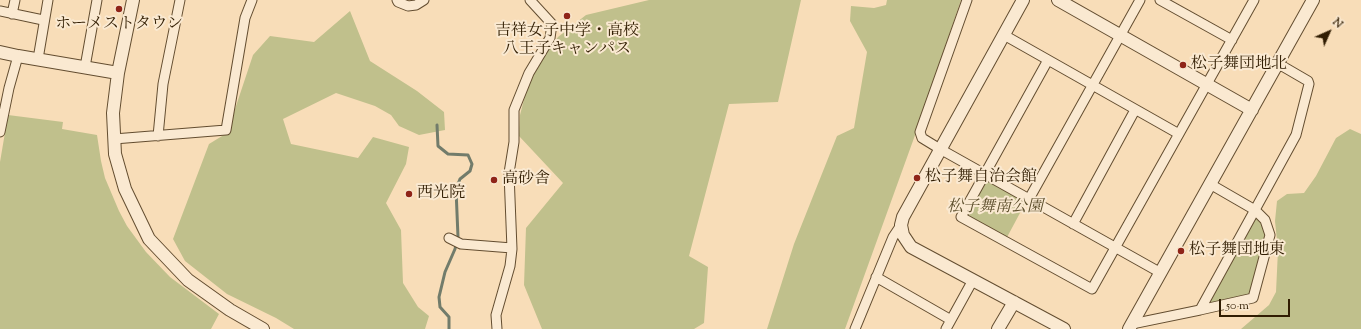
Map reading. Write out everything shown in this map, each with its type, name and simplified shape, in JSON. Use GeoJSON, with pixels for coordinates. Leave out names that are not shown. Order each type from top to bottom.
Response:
{"type":"FeatureCollection","features":[{"type":"Feature","properties":{"kind":"street"},"geometry":{"type":"LineString","coordinates":[[12,14],[15,0]]}},
{"type":"Feature","properties":{"kind":"street"},"geometry":{"type":"LineString","coordinates":[[38,59],[43,20],[48,0]]}},
{"type":"Feature","properties":{"kind":"street"},"geometry":{"type":"LineString","coordinates":[[85,67],[97,0]]}},
{"type":"Feature","properties":{"kind":"street"},"geometry":{"type":"LineString","coordinates":[[133,0],[118,73],[113,113],[115,154],[125,189],[149,239],[188,280],[230,310],[263,329]]}},
{"type":"Feature","properties":{"kind":"street"},"geometry":{"type":"LineString","coordinates":[[158,136],[163,84],[180,0]]}},
{"type":"Feature","properties":{"kind":"street"},"geometry":{"type":"LineString","coordinates":[[114,139],[226,130],[245,18],[252,0]]}},
{"type":"Feature","properties":{"kind":"street"},"geometry":{"type":"LineString","coordinates":[[396,0],[408,6],[416,5],[424,0]]}},
{"type":"Feature","properties":{"kind":"street"},"geometry":{"type":"LineString","coordinates":[[497,329],[496,315],[510,266],[512,248],[509,173],[514,142],[514,110],[530,73],[550,38],[552,24],[530,0]]}},
{"type":"Feature","properties":{"kind":"street"},"geometry":{"type":"LineString","coordinates":[[967,0],[920,132],[922,138],[1161,273]]}},
{"type":"Feature","properties":{"kind":"street"},"geometry":{"type":"LineString","coordinates":[[1023,0],[902,217],[901,225],[903,234],[911,247],[1064,329]]}},
{"type":"Feature","properties":{"kind":"street"},"geometry":{"type":"LineString","coordinates":[[1058,0],[1252,110]]}},
{"type":"Feature","properties":{"kind":"street"},"geometry":{"type":"LineString","coordinates":[[1029,199],[1140,0]]}},
{"type":"Feature","properties":{"kind":"street"},"geometry":{"type":"LineString","coordinates":[[1160,0],[1232,40]]}},
{"type":"Feature","properties":{"kind":"street"},"geometry":{"type":"LineString","coordinates":[[1048,60],[984,174],[962,217],[1092,289],[1254,0]]}},
{"type":"Feature","properties":{"kind":"street"},"geometry":{"type":"LineString","coordinates":[[1131,327],[1313,0]]}},
{"type":"Feature","properties":{"kind":"street"},"geometry":{"type":"LineString","coordinates":[[0,11],[43,20]]}},
{"type":"Feature","properties":{"kind":"street"},"geometry":{"type":"LineString","coordinates":[[1004,35],[1179,134]]}},
{"type":"Feature","properties":{"kind":"street"},"geometry":{"type":"LineString","coordinates":[[0,52],[118,73]]}},
{"type":"Feature","properties":{"kind":"street"},"geometry":{"type":"LineString","coordinates":[[0,132],[5,87],[18,56]]}},
{"type":"Feature","properties":{"kind":"street"},"geometry":{"type":"LineString","coordinates":[[1200,310],[1296,135],[1309,84],[1308,81],[1278,63]]}},
{"type":"Feature","properties":{"kind":"street"},"geometry":{"type":"LineString","coordinates":[[1073,224],[1135,110]]}},
{"type":"Feature","properties":{"kind":"street"},"geometry":{"type":"LineString","coordinates":[[1131,327],[1253,298],[1270,235],[1265,220],[1255,210],[1210,184]]}},
{"type":"Feature","properties":{"kind":"street"},"geometry":{"type":"LineString","coordinates":[[855,329],[893,237],[901,225]]}},
{"type":"Feature","properties":{"kind":"street"},"geometry":{"type":"LineString","coordinates":[[454,240],[461,244],[512,248]]}},
{"type":"Feature","properties":{"kind":"street"},"geometry":{"type":"LineString","coordinates":[[876,277],[951,320]]}},
{"type":"Feature","properties":{"kind":"street"},"geometry":{"type":"LineString","coordinates":[[946,329],[973,280]]}},
{"type":"Feature","properties":{"kind":"street"},"geometry":{"type":"LineString","coordinates":[[998,329],[1014,302]]}},
{"type":"Feature","properties":{"kind":"green space"},"geometry":{"type":"Polygon","coordinates":[[[649,0],[801,0],[778,102],[729,104],[689,256],[708,267],[704,323],[694,329],[542,329],[524,285],[526,228],[563,183],[519,136],[520,115],[530,76],[558,37],[586,15],[649,0]]]}},
{"type":"Feature","properties":{"kind":"green space"},"geometry":{"type":"Polygon","coordinates":[[[887,0],[961,0],[914,138],[845,329],[767,329],[794,244],[837,136],[854,128],[867,52],[850,21],[851,6],[874,8],[886,5],[887,0]]]}},
{"type":"Feature","properties":{"kind":"green space"},"geometry":{"type":"Polygon","coordinates":[[[350,11],[370,61],[417,91],[444,112],[445,130],[419,135],[399,126],[391,115],[375,106],[336,93],[283,119],[291,144],[358,158],[373,137],[409,147],[406,164],[386,203],[401,230],[403,283],[418,307],[429,316],[425,329],[294,329],[276,318],[227,294],[185,261],[173,239],[209,144],[227,133],[253,55],[270,36],[314,42],[350,11]]]}},
{"type":"Feature","properties":{"kind":"green space"},"geometry":{"type":"Polygon","coordinates":[[[8,115],[63,122],[62,129],[97,135],[105,178],[127,226],[146,252],[170,277],[219,314],[211,329],[0,329],[0,162],[8,115]]]}},
{"type":"Feature","properties":{"kind":"green space"},"geometry":{"type":"Polygon","coordinates":[[[1350,129],[1361,134],[1361,329],[1241,329],[1269,305],[1276,292],[1278,250],[1275,221],[1277,201],[1287,194],[1304,193],[1316,176],[1336,138],[1350,129]]]}},
{"type":"Feature","properties":{"kind":"green space","name":"松子舞南公園"},"geometry":{"type":"Polygon","coordinates":[[[984,174],[1028,198],[1005,241],[961,217],[984,174]]]}},
{"type":"Feature","properties":{"kind":"green space"},"geometry":{"type":"Polygon","coordinates":[[[1255,210],[1270,235],[1253,298],[1200,310],[1255,210]]]}},
{"type":"Feature","properties":{"kind":"waterway"},"geometry":{"type":"LineString","coordinates":[[437,125],[438,146],[448,154],[468,155],[472,164],[470,171],[460,179],[456,189],[458,237],[455,249],[445,272],[439,297],[440,307],[449,317],[449,329]]}},
{"type":"Feature","properties":{"kind":"place","name":"ホーメストタウン"},"geometry":{"type":"Point","coordinates":[119,9]}},
{"type":"Feature","properties":{"kind":"place","name":"吉祥女子中学・高校 八王子キャンパス"},"geometry":{"type":"Point","coordinates":[567,16]}},
{"type":"Feature","properties":{"kind":"place","name":"松子舞団地北"},"geometry":{"type":"Point","coordinates":[1183,65]}},
{"type":"Feature","properties":{"kind":"place","name":"松子舞自治会館"},"geometry":{"type":"Point","coordinates":[917,178]}},
{"type":"Feature","properties":{"kind":"place","name":"高砂舎"},"geometry":{"type":"Point","coordinates":[494,180]}},
{"type":"Feature","properties":{"kind":"place","name":"西光院"},"geometry":{"type":"Point","coordinates":[409,194]}},
{"type":"Feature","properties":{"kind":"place","name":"松子舞団地東"},"geometry":{"type":"Point","coordinates":[1181,251]}}]}
